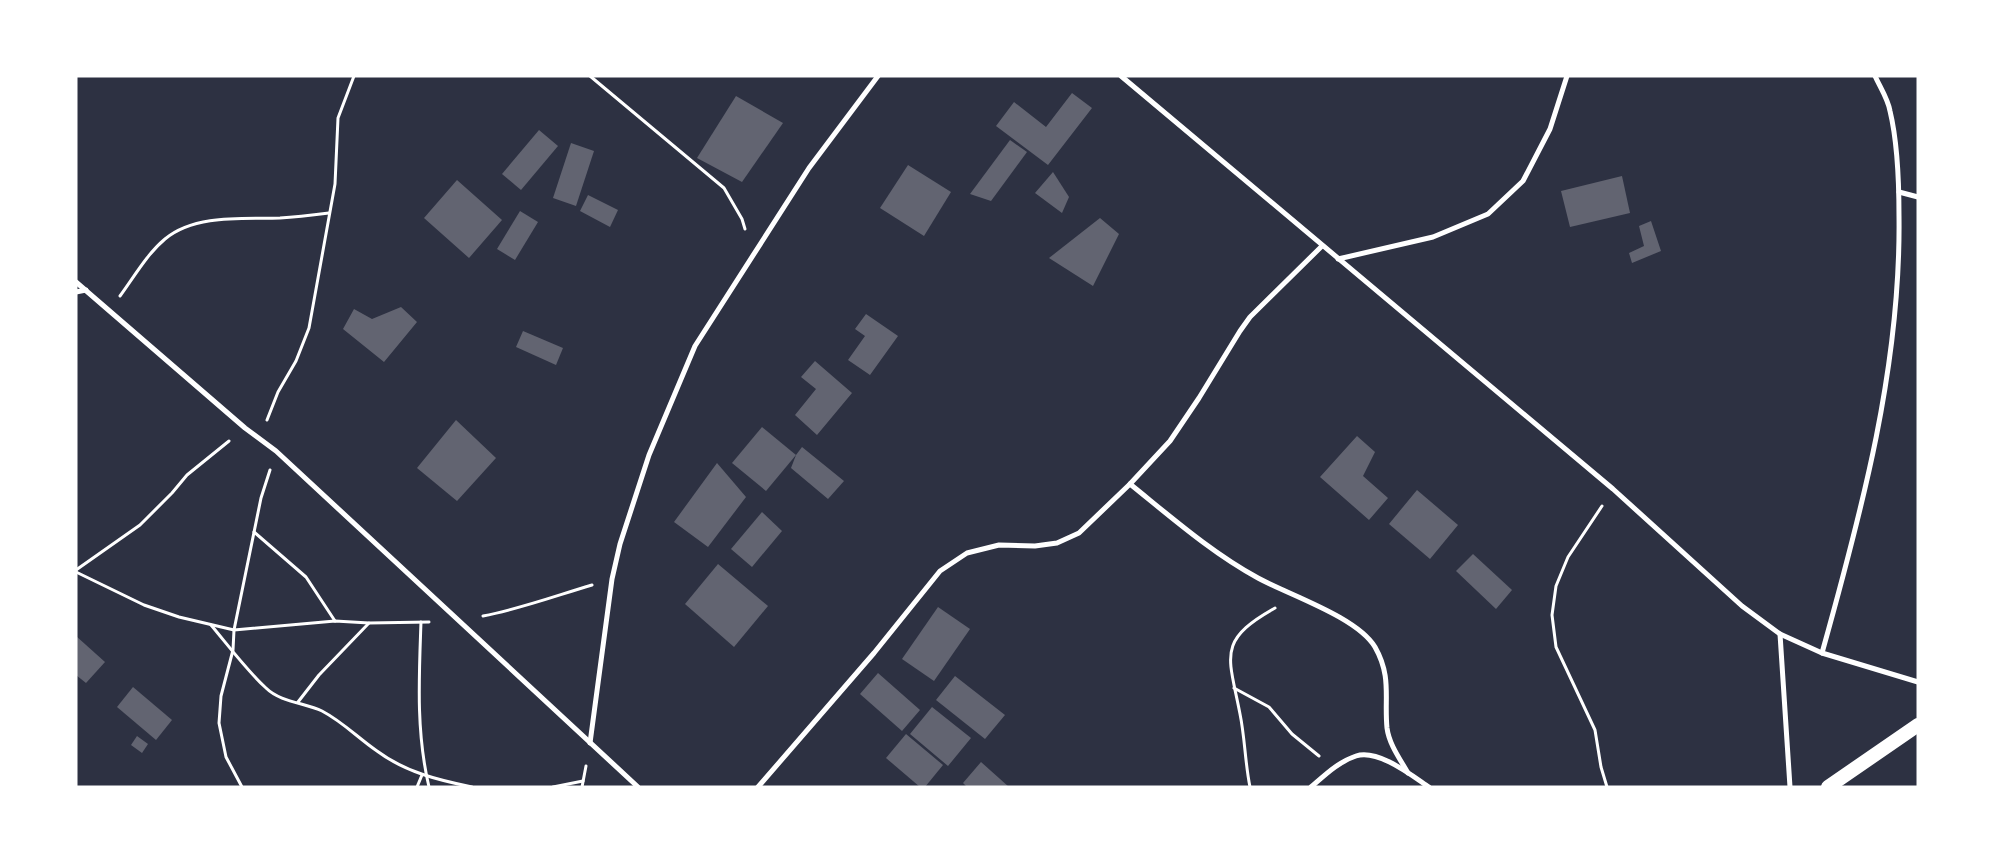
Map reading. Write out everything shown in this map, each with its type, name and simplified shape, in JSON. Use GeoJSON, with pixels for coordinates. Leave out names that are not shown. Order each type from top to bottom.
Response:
{"type":"FeatureCollection","features":[{"type":"Feature","properties":{"kind":"highway"},"geometry":{"type":"LineString","coordinates":[[1828,787],[1918,724]]}},
{"type":"Feature","properties":{"kind":"street"},"geometry":{"type":"LineString","coordinates":[[590,743],[612,579],[620,544],[649,455],[695,346],[809,168],[878,76]]}},
{"type":"Feature","properties":{"kind":"street"},"geometry":{"type":"LineString","coordinates":[[1122,76],[1338,260],[1613,489],[1742,606],[1780,634],[1822,653],[1918,682]]}},
{"type":"Feature","properties":{"kind":"street"},"geometry":{"type":"LineString","coordinates":[[1338,260],[1433,237],[1488,214],[1523,181],[1550,130],[1567,76]]}},
{"type":"Feature","properties":{"kind":"street"},"geometry":{"type":"LineString","coordinates":[[1822,653],[1855,536],[1882,411],[1896,315],[1899,192],[1890,109],[1875,76]]}},
{"type":"Feature","properties":{"kind":"street"},"geometry":{"type":"LineString","coordinates":[[1899,192],[1918,197]]}},
{"type":"Feature","properties":{"kind":"street"},"geometry":{"type":"LineString","coordinates":[[758,787],[874,653],[940,571],[967,553],[999,545],[1035,546],[1057,543],[1079,533],[1130,484],[1170,441],[1250,317],[1322,246]]}},
{"type":"Feature","properties":{"kind":"street"},"geometry":{"type":"LineString","coordinates":[[76,282],[245,428],[276,451],[638,787]]}},
{"type":"Feature","properties":{"kind":"street"},"geometry":{"type":"LineString","coordinates":[[76,292],[86,290]]}},
{"type":"Feature","properties":{"kind":"street"},"geometry":{"type":"LineString","coordinates":[[1130,484],[1200,541],[1258,578],[1332,613],[1356,629],[1374,645],[1383,664],[1387,686],[1387,731],[1408,773]]}},
{"type":"Feature","properties":{"kind":"street"},"geometry":{"type":"LineString","coordinates":[[1780,634],[1790,787]]}},
{"type":"Feature","properties":{"kind":"street"},"geometry":{"type":"LineString","coordinates":[[1312,787],[1333,767],[1357,756],[1381,758],[1429,787]]}},
{"type":"Feature","properties":{"kind":"path"},"geometry":{"type":"LineString","coordinates":[[259,439],[278,392],[296,360],[308,328],[330,214],[336,169],[338,118],[354,76]]}},
{"type":"Feature","properties":{"kind":"path"},"geometry":{"type":"LineString","coordinates":[[590,76],[724,188],[742,219],[753,254]]}},
{"type":"Feature","properties":{"kind":"path"},"geometry":{"type":"LineString","coordinates":[[109,311],[150,256],[166,238],[186,227],[215,220],[330,214]]}},
{"type":"Feature","properties":{"kind":"path"},"geometry":{"type":"LineString","coordinates":[[245,428],[186,475],[172,493],[140,525],[76,571],[144,605],[234,630],[335,621],[369,623],[459,620],[507,612],[612,579]]}},
{"type":"Feature","properties":{"kind":"path"},"geometry":{"type":"LineString","coordinates":[[242,787],[226,757],[219,723],[221,696],[233,650],[234,630],[261,498],[276,451]]}},
{"type":"Feature","properties":{"kind":"path"},"geometry":{"type":"LineString","coordinates":[[1607,787],[1601,767],[1595,730],[1556,647],[1552,615],[1556,586],[1568,557],[1613,489]]}},
{"type":"Feature","properties":{"kind":"path"},"geometry":{"type":"LineString","coordinates":[[254,532],[306,577],[335,621]]}},
{"type":"Feature","properties":{"kind":"path"},"geometry":{"type":"LineString","coordinates":[[1250,787],[1240,715],[1229,662],[1232,647],[1241,632],[1260,617],[1296,596]]}},
{"type":"Feature","properties":{"kind":"path"},"geometry":{"type":"LineString","coordinates":[[421,622],[418,696],[422,758],[429,787]]}},
{"type":"Feature","properties":{"kind":"path"},"geometry":{"type":"LineString","coordinates":[[298,702],[319,675],[369,623]]}},
{"type":"Feature","properties":{"kind":"path"},"geometry":{"type":"LineString","coordinates":[[211,625],[267,690],[319,710],[340,722],[378,752],[426,777],[472,787]]}},
{"type":"Feature","properties":{"kind":"path"},"geometry":{"type":"LineString","coordinates":[[1234,688],[1269,707],[1292,734],[1333,767]]}},
{"type":"Feature","properties":{"kind":"path"},"geometry":{"type":"LineString","coordinates":[[417,787],[422,775]]}},
{"type":"Feature","properties":{"kind":"path"},"geometry":{"type":"LineString","coordinates":[[553,787],[583,781]]}},
{"type":"Feature","properties":{"kind":"building"},"geometry":{"type":"Polygon","coordinates":[[[1072,93],[1092,108],[1048,165],[996,126],[1014,102],[1046,127],[1072,93]]]}},
{"type":"Feature","properties":{"kind":"building"},"geometry":{"type":"Polygon","coordinates":[[[736,96],[783,123],[742,182],[697,158],[736,96]]]}},
{"type":"Feature","properties":{"kind":"building"},"geometry":{"type":"Polygon","coordinates":[[[539,130],[558,146],[521,190],[502,174],[539,130]]]}},
{"type":"Feature","properties":{"kind":"building"},"geometry":{"type":"Polygon","coordinates":[[[1010,140],[1027,152],[991,201],[970,194],[1010,140]]]}},
{"type":"Feature","properties":{"kind":"building"},"geometry":{"type":"Polygon","coordinates":[[[571,143],[594,151],[576,206],[553,198],[571,143]]]}},
{"type":"Feature","properties":{"kind":"building"},"geometry":{"type":"Polygon","coordinates":[[[908,165],[951,192],[924,236],[880,208],[908,165]]]}},
{"type":"Feature","properties":{"kind":"building"},"geometry":{"type":"Polygon","coordinates":[[[1053,172],[1069,197],[1062,213],[1035,193],[1053,172]]]}},
{"type":"Feature","properties":{"kind":"building"},"geometry":{"type":"Polygon","coordinates":[[[1622,176],[1630,213],[1570,227],[1561,191],[1622,176]]]}},
{"type":"Feature","properties":{"kind":"building"},"geometry":{"type":"Polygon","coordinates":[[[457,180],[502,220],[469,258],[424,218],[457,180]]]}},
{"type":"Feature","properties":{"kind":"building"},"geometry":{"type":"Polygon","coordinates":[[[588,195],[618,210],[610,227],[580,211],[588,195]]]}},
{"type":"Feature","properties":{"kind":"building"},"geometry":{"type":"Polygon","coordinates":[[[520,211],[538,222],[515,260],[497,249],[520,211]]]}},
{"type":"Feature","properties":{"kind":"building"},"geometry":{"type":"Polygon","coordinates":[[[1100,218],[1119,234],[1093,286],[1049,258],[1100,218]]]}},
{"type":"Feature","properties":{"kind":"building"},"geometry":{"type":"Polygon","coordinates":[[[1651,221],[1661,251],[1632,263],[1629,253],[1644,246],[1639,226],[1651,221]]]}},
{"type":"Feature","properties":{"kind":"building"},"geometry":{"type":"Polygon","coordinates":[[[401,307],[417,322],[384,362],[343,329],[354,309],[372,319],[401,307]]]}},
{"type":"Feature","properties":{"kind":"building"},"geometry":{"type":"Polygon","coordinates":[[[866,314],[898,336],[870,375],[848,360],[865,336],[855,329],[866,314]]]}},
{"type":"Feature","properties":{"kind":"building"},"geometry":{"type":"Polygon","coordinates":[[[523,331],[563,348],[556,365],[516,347],[523,331]]]}},
{"type":"Feature","properties":{"kind":"building"},"geometry":{"type":"Polygon","coordinates":[[[815,361],[852,393],[817,435],[795,415],[816,389],[801,377],[815,361]]]}},
{"type":"Feature","properties":{"kind":"building"},"geometry":{"type":"Polygon","coordinates":[[[456,420],[496,458],[457,501],[417,468],[456,420]]]}},
{"type":"Feature","properties":{"kind":"building"},"geometry":{"type":"Polygon","coordinates":[[[762,427],[796,455],[766,491],[732,463],[762,427]]]}},
{"type":"Feature","properties":{"kind":"building"},"geometry":{"type":"Polygon","coordinates":[[[1357,436],[1375,452],[1363,476],[1388,498],[1369,520],[1320,477],[1357,436]]]}},
{"type":"Feature","properties":{"kind":"building"},"geometry":{"type":"Polygon","coordinates":[[[802,447],[844,481],[828,499],[791,468],[796,455],[802,447]]]}},
{"type":"Feature","properties":{"kind":"building"},"geometry":{"type":"Polygon","coordinates":[[[717,463],[746,497],[708,547],[674,522],[717,463]]]}},
{"type":"Feature","properties":{"kind":"building"},"geometry":{"type":"Polygon","coordinates":[[[1417,490],[1458,525],[1430,559],[1389,524],[1417,490]]]}},
{"type":"Feature","properties":{"kind":"building"},"geometry":{"type":"Polygon","coordinates":[[[762,512],[782,531],[752,567],[731,549],[762,512]]]}},
{"type":"Feature","properties":{"kind":"building"},"geometry":{"type":"Polygon","coordinates":[[[1473,554],[1512,590],[1496,609],[1456,571],[1473,554]]]}},
{"type":"Feature","properties":{"kind":"building"},"geometry":{"type":"Polygon","coordinates":[[[718,564],[768,606],[734,647],[685,604],[718,564]]]}},
{"type":"Feature","properties":{"kind":"building"},"geometry":{"type":"Polygon","coordinates":[[[938,607],[970,629],[934,681],[902,659],[938,607]]]}},
{"type":"Feature","properties":{"kind":"building"},"geometry":{"type":"Polygon","coordinates":[[[76,636],[105,662],[86,683],[76,675],[76,636]]]}},
{"type":"Feature","properties":{"kind":"building"},"geometry":{"type":"Polygon","coordinates":[[[878,673],[920,710],[902,731],[860,694],[878,673]]]}},
{"type":"Feature","properties":{"kind":"building"},"geometry":{"type":"Polygon","coordinates":[[[955,676],[1005,715],[985,739],[936,700],[955,676]]]}},
{"type":"Feature","properties":{"kind":"building"},"geometry":{"type":"Polygon","coordinates":[[[133,687],[172,720],[156,740],[117,707],[133,687]]]}},
{"type":"Feature","properties":{"kind":"building"},"geometry":{"type":"Polygon","coordinates":[[[932,707],[971,738],[948,766],[910,734],[932,707]]]}},
{"type":"Feature","properties":{"kind":"building"},"geometry":{"type":"Polygon","coordinates":[[[906,734],[943,765],[925,787],[920,787],[886,758],[906,734]]]}},
{"type":"Feature","properties":{"kind":"building"},"geometry":{"type":"Polygon","coordinates":[[[137,736],[148,744],[142,753],[131,745],[137,736]]]}},
{"type":"Feature","properties":{"kind":"building"},"geometry":{"type":"Polygon","coordinates":[[[981,762],[1009,787],[967,787],[963,783],[981,762]]]}}]}
